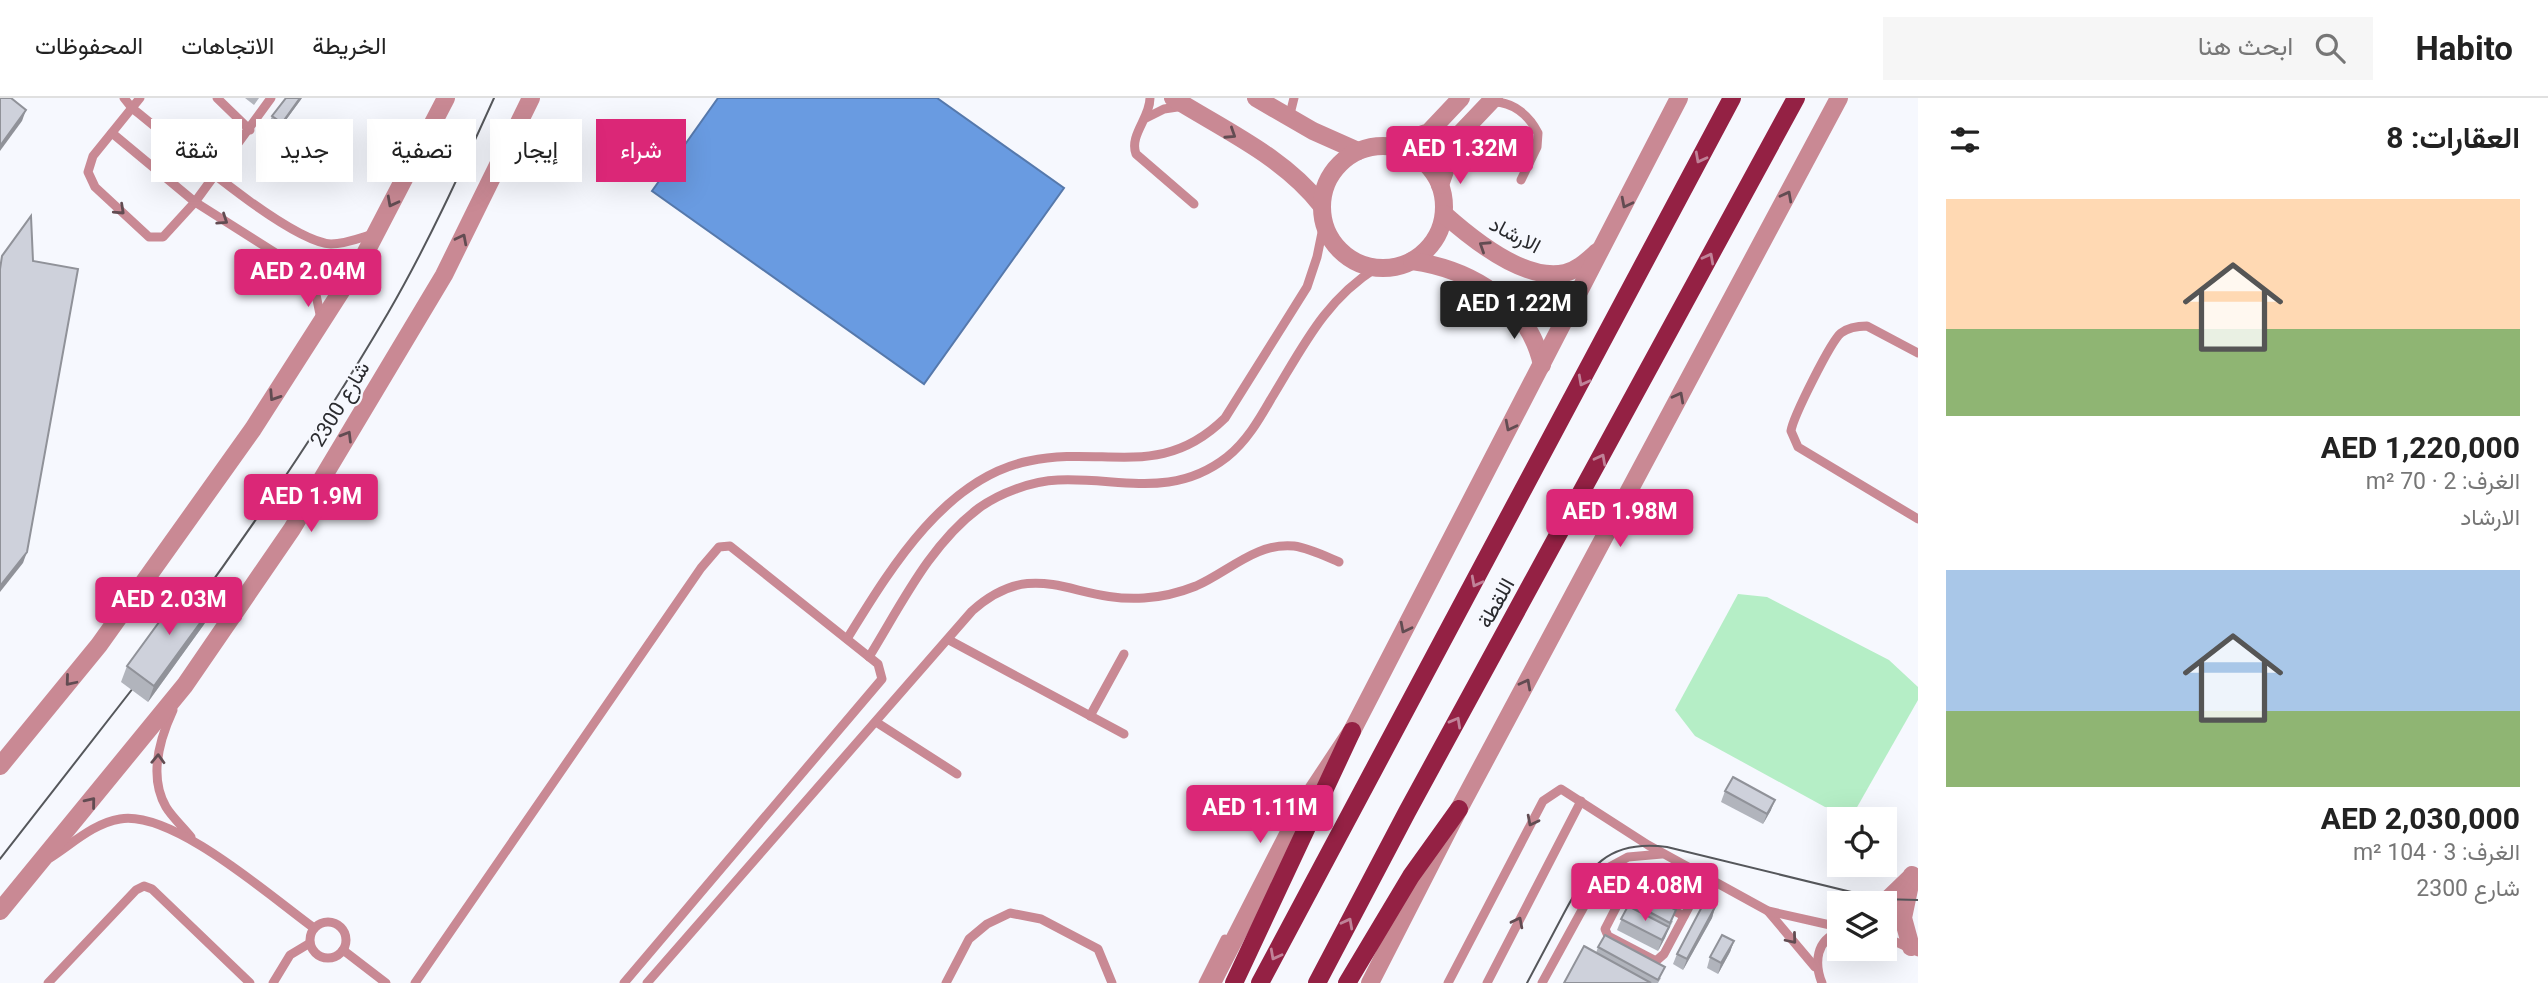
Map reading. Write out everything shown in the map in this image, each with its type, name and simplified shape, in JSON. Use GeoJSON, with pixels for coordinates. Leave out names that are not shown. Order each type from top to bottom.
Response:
{"type":"FeatureCollection","features":[{"type":"Feature","properties":{"kind":"main road","name":"اللقطة"},"geometry":{"type":"LineString","coordinates":[[1260,983],[1732,98]]}},
{"type":"Feature","properties":{"kind":"main road","name":"اللقطة"},"geometry":{"type":"LineString","coordinates":[[1317,983],[1796,98]]}},
{"type":"Feature","properties":{"kind":"main road"},"geometry":{"type":"LineString","coordinates":[[1234,983],[1352,731]]}},
{"type":"Feature","properties":{"kind":"main road"},"geometry":{"type":"LineString","coordinates":[[1347,983],[1411,876],[1459,809]]}},
{"type":"Feature","properties":{"kind":"street"},"geometry":{"type":"LineString","coordinates":[[0,766],[99,645],[253,429],[322,323],[375,234],[446,98]]}},
{"type":"Feature","properties":{"kind":"street","name":"شارع 2300"},"geometry":{"type":"LineString","coordinates":[[0,911],[184,685],[292,529],[444,275],[531,98]]}},
{"type":"Feature","properties":{"kind":"street"},"geometry":{"type":"LineString","coordinates":[[1322,214],[1332,173],[1358,151],[1388,146],[1429,132],[1461,98]]}},
{"type":"Feature","properties":{"kind":"street"},"geometry":{"type":"LineString","coordinates":[[1212,983],[1303,805],[1352,731],[1605,246],[1679,98]]}},
{"type":"Feature","properties":{"kind":"street"},"geometry":{"type":"LineString","coordinates":[[1370,983],[1459,809],[1839,98]]}},
{"type":"Feature","properties":{"kind":"street"},"geometry":{"type":"LineString","coordinates":[[1260,99],[1289,118],[1358,151]]}},
{"type":"Feature","properties":{"kind":"street"},"geometry":{"type":"LineString","coordinates":[[1440,185],[1457,137],[1492,100]]}},
{"type":"Feature","properties":{"kind":"street"},"geometry":{"type":"LineString","coordinates":[[1179,102],[1286,169],[1306,185],[1322,214],[1331,240],[1343,254],[1358,263],[1376,268],[1394,267],[1412,261],[1433,242],[1444,214],[1440,185],[1432,170],[1420,158],[1388,146]]}},
{"type":"Feature","properties":{"kind":"street","name":"الارشاد"},"geometry":{"type":"LineString","coordinates":[[1444,214],[1468,235],[1502,257],[1538,273],[1566,273],[1579,268],[1605,246]]}},
{"type":"Feature","properties":{"kind":"street"},"geometry":{"type":"LineString","coordinates":[[1412,261],[1455,272],[1510,304],[1532,332],[1542,365]]}},
{"type":"Feature","properties":{"kind":"street"},"geometry":{"type":"LineString","coordinates":[[1895,891],[1915,870]]}},
{"type":"Feature","properties":{"kind":"street"},"geometry":{"type":"LineString","coordinates":[[1915,870],[1903,918],[1915,950]]}},
{"type":"Feature","properties":{"kind":"lane"},"geometry":{"type":"LineString","coordinates":[[124,98],[151,123]]}},
{"type":"Feature","properties":{"kind":"lane"},"geometry":{"type":"LineString","coordinates":[[140,98],[89,164],[90,180],[149,237],[163,237],[211,182]]}},
{"type":"Feature","properties":{"kind":"lane"},"geometry":{"type":"LineString","coordinates":[[217,98],[250,130]]}},
{"type":"Feature","properties":{"kind":"lane"},"geometry":{"type":"LineString","coordinates":[[242,141],[271,98]]}},
{"type":"Feature","properties":{"kind":"lane"},"geometry":{"type":"LineString","coordinates":[[1150,98],[1146,118],[1135,139],[1136,154],[1194,204]]}},
{"type":"Feature","properties":{"kind":"lane"},"geometry":{"type":"LineString","coordinates":[[1289,118],[1294,98]]}},
{"type":"Feature","properties":{"kind":"lane"},"geometry":{"type":"LineString","coordinates":[[1513,98],[1539,137],[1521,180]]}},
{"type":"Feature","properties":{"kind":"lane"},"geometry":{"type":"LineString","coordinates":[[1492,100],[1518,109]]}},
{"type":"Feature","properties":{"kind":"lane"},"geometry":{"type":"LineString","coordinates":[[1146,118],[1179,102]]}},
{"type":"Feature","properties":{"kind":"lane"},"geometry":{"type":"LineString","coordinates":[[112,133],[195,202],[304,271],[315,290],[322,323]]}},
{"type":"Feature","properties":{"kind":"lane"},"geometry":{"type":"LineString","coordinates":[[225,182],[250,201],[320,242],[345,242],[375,234]]}},
{"type":"Feature","properties":{"kind":"lane"},"geometry":{"type":"LineString","coordinates":[[847,639],[925,528],[942,511],[995,472],[1027,461],[1055,457],[1155,457],[1194,443],[1210,432],[1225,418],[1307,287],[1317,257],[1322,214]]}},
{"type":"Feature","properties":{"kind":"lane"},"geometry":{"type":"LineString","coordinates":[[869,657],[943,544],[978,509],[1000,496],[1029,485],[1058,480],[1132,486],[1185,479],[1207,470],[1228,456],[1255,425],[1322,316],[1353,282],[1376,268]]}},
{"type":"Feature","properties":{"kind":"lane"},"geometry":{"type":"LineString","coordinates":[[1918,353],[1867,326],[1858,326],[1842,332],[1832,346],[1791,431],[1798,447],[1918,519]]}},
{"type":"Feature","properties":{"kind":"lane"},"geometry":{"type":"LineString","coordinates":[[415,983],[506,855],[652,636],[719,547],[730,546],[882,668],[879,683],[624,983]]}},
{"type":"Feature","properties":{"kind":"lane"},"geometry":{"type":"LineString","coordinates":[[647,983],[988,597],[1003,588],[1025,582],[1114,597],[1146,598],[1195,586],[1249,556],[1279,546],[1302,548],[1339,562]]}},
{"type":"Feature","properties":{"kind":"lane"},"geometry":{"type":"LineString","coordinates":[[949,640],[1124,734]]}},
{"type":"Feature","properties":{"kind":"lane"},"geometry":{"type":"LineString","coordinates":[[1090,716],[1124,654]]}},
{"type":"Feature","properties":{"kind":"lane"},"geometry":{"type":"LineString","coordinates":[[184,685],[159,745],[157,769],[165,806],[194,841]]}},
{"type":"Feature","properties":{"kind":"lane"},"geometry":{"type":"LineString","coordinates":[[876,722],[957,774]]}},
{"type":"Feature","properties":{"kind":"lane"},"geometry":{"type":"LineString","coordinates":[[1448,983],[1543,801],[1561,789],[1705,877],[1768,911],[1827,926]]}},
{"type":"Feature","properties":{"kind":"lane"},"geometry":{"type":"LineString","coordinates":[[1487,983],[1581,801]]}},
{"type":"Feature","properties":{"kind":"lane"},"geometry":{"type":"LineString","coordinates":[[40,865],[91,830],[122,818],[157,822],[194,841],[314,928]]}},
{"type":"Feature","properties":{"kind":"lane"},"geometry":{"type":"LineString","coordinates":[[1542,983],[1604,870],[1628,857],[1665,853]]}},
{"type":"Feature","properties":{"kind":"lane"},"geometry":{"type":"LineString","coordinates":[[1684,916],[1636,889],[1628,890],[1605,929],[1608,936],[1656,961],[1664,954],[1705,877]]}},
{"type":"Feature","properties":{"kind":"lane"},"geometry":{"type":"LineString","coordinates":[[1203,983],[1214,958],[1264,878]]}},
{"type":"Feature","properties":{"kind":"lane"},"geometry":{"type":"LineString","coordinates":[[48,983],[136,890],[144,886],[152,889],[250,983]]}},
{"type":"Feature","properties":{"kind":"lane"},"geometry":{"type":"LineString","coordinates":[[1768,911],[1815,967],[1822,983]]}},
{"type":"Feature","properties":{"kind":"lane"},"geometry":{"type":"LineString","coordinates":[[946,983],[969,939],[987,924],[1010,913],[1041,919],[1098,949],[1112,983]]}},
{"type":"Feature","properties":{"kind":"lane"},"geometry":{"type":"LineString","coordinates":[[326,922],[338,926],[346,937],[344,950],[339,955],[325,958],[312,950],[310,943],[314,928],[326,922]]}},
{"type":"Feature","properties":{"kind":"lane"},"geometry":{"type":"LineString","coordinates":[[1815,967],[1821,946],[1827,940]]}},
{"type":"Feature","properties":{"kind":"lane"},"geometry":{"type":"LineString","coordinates":[[1897,942],[1915,950]]}},
{"type":"Feature","properties":{"kind":"lane"},"geometry":{"type":"LineString","coordinates":[[273,983],[290,955],[310,943]]}},
{"type":"Feature","properties":{"kind":"lane"},"geometry":{"type":"LineString","coordinates":[[344,950],[386,983]]}},
{"type":"Feature","properties":{"kind":"green space"},"geometry":{"type":"Polygon","coordinates":[[[1738,594],[1767,597],[1889,660],[1918,687],[1918,700],[1857,807],[1825,807],[1695,736],[1675,710],[1738,594]]]}},
{"type":"Feature","properties":{"kind":"water"},"geometry":{"type":"Polygon","coordinates":[[[718,98],[937,98],[1064,188],[924,384],[652,191],[658,182],[686,182],[686,143],[718,98]]]}},
{"type":"Feature","properties":{"kind":"building"},"geometry":{"type":"Polygon","coordinates":[[[0,98],[11,98],[26,110],[0,146],[0,98]]]}},
{"type":"Feature","properties":{"kind":"building"},"geometry":{"type":"Polygon","coordinates":[[[286,98],[300,98],[285,119],[272,116],[286,98]]]}},
{"type":"Feature","properties":{"kind":"building"},"geometry":{"type":"Polygon","coordinates":[[[31,216],[33,261],[78,269],[27,552],[0,586],[0,269],[2,256],[31,216]]]}},
{"type":"Feature","properties":{"kind":"building"},"geometry":{"type":"Polygon","coordinates":[[[184,588],[211,608],[154,686],[127,666],[184,588]]]}},
{"type":"Feature","properties":{"kind":"building"},"geometry":{"type":"Polygon","coordinates":[[[1733,777],[1775,800],[1767,814],[1725,791],[1733,777]]]}},
{"type":"Feature","properties":{"kind":"building"},"geometry":{"type":"Polygon","coordinates":[[[1636,889],[1676,910],[1670,923],[1629,901],[1636,889]]]}},
{"type":"Feature","properties":{"kind":"building"},"geometry":{"type":"Polygon","coordinates":[[[1705,901],[1715,907],[1687,959],[1677,954],[1705,901]]]}},
{"type":"Feature","properties":{"kind":"building"},"geometry":{"type":"Polygon","coordinates":[[[1628,906],[1669,927],[1662,940],[1621,919],[1628,906]]]}},
{"type":"Feature","properties":{"kind":"building"},"geometry":{"type":"Polygon","coordinates":[[[1605,935],[1665,967],[1658,980],[1598,947],[1605,935]]]}},
{"type":"Feature","properties":{"kind":"building"},"geometry":{"type":"Polygon","coordinates":[[[1722,935],[1734,941],[1721,963],[1710,957],[1722,935]]]}},
{"type":"Feature","properties":{"kind":"building"},"geometry":{"type":"Polygon","coordinates":[[[1584,946],[1651,983],[1564,983],[1584,946]]]}},
{"type":"Feature","properties":{"kind":"tram line"},"geometry":{"type":"LineString","coordinates":[[188,615],[292,467],[388,313],[457,180],[494,98]]}},
{"type":"Feature","properties":{"kind":"tram line"},"geometry":{"type":"LineString","coordinates":[[0,859],[144,674]]}},
{"type":"Feature","properties":{"kind":"tram line"},"geometry":{"type":"LineString","coordinates":[[1527,983],[1581,883],[1602,860],[1629,848],[1667,847],[1880,899],[1918,900]]}}]}
